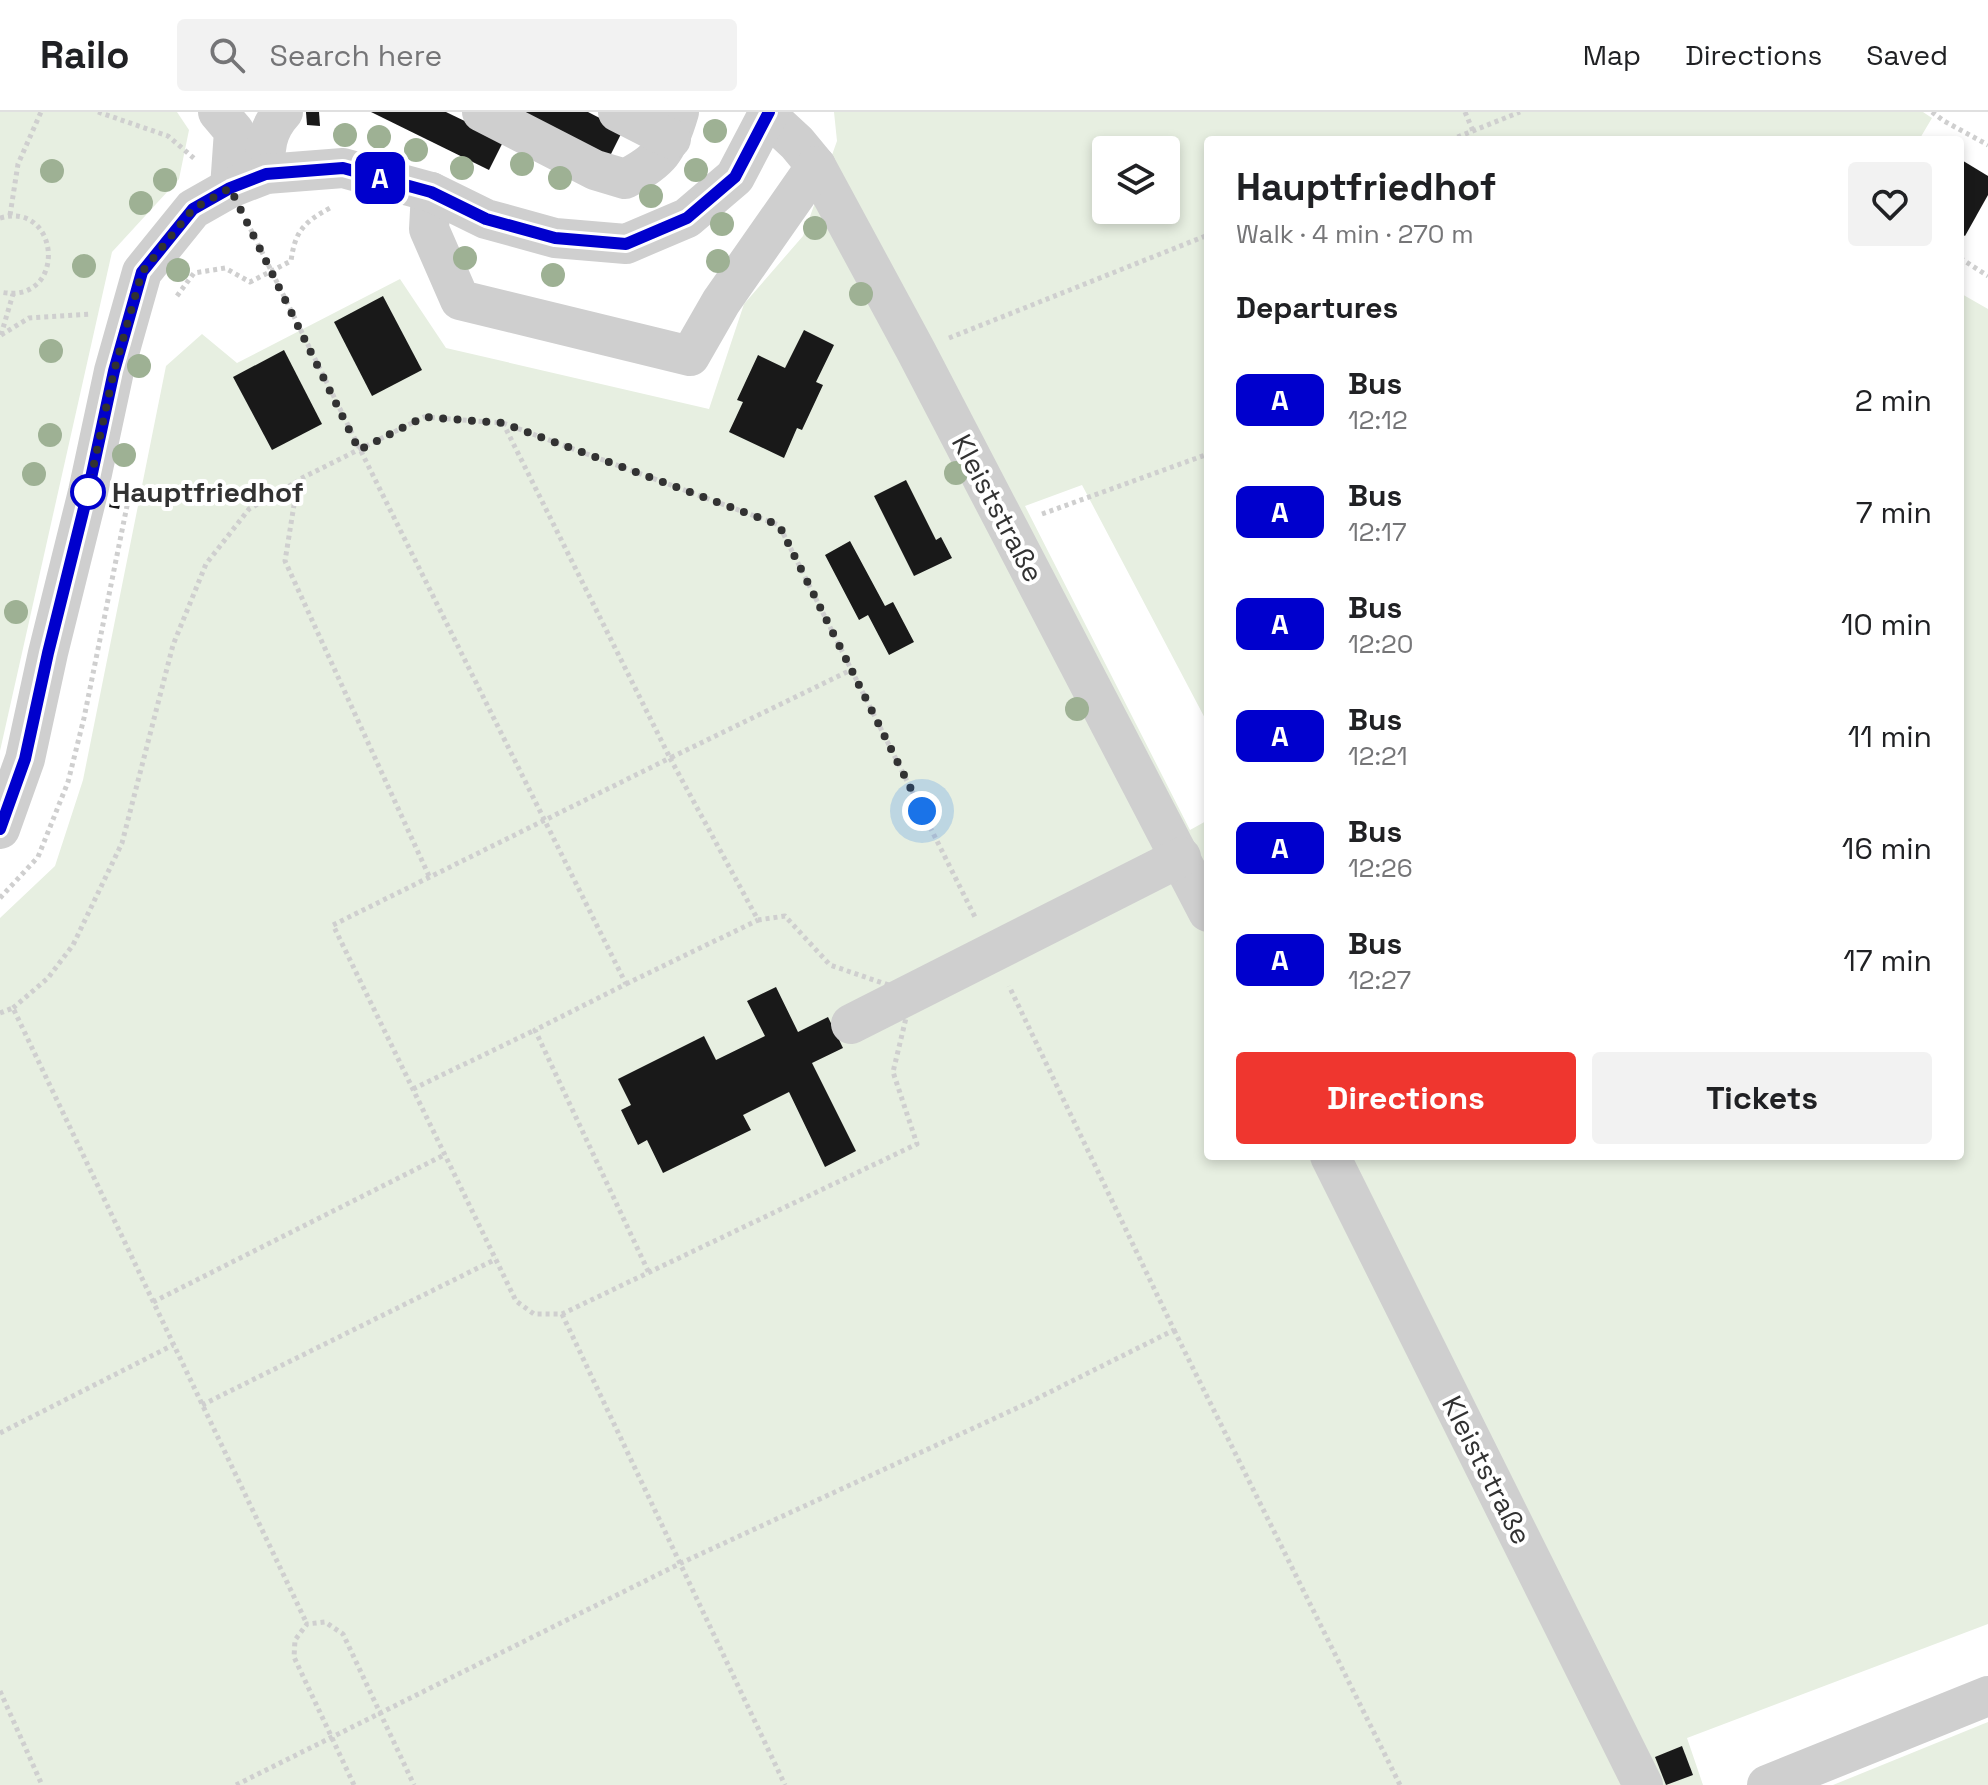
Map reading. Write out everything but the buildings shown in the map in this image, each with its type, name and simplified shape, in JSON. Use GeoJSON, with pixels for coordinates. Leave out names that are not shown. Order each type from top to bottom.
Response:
{"type":"FeatureCollection","features":[{"type":"Feature","properties":{"kind":"street"},"geometry":{"type":"LineString","coordinates":[[248,181],[264,149],[272,123],[283,112]]}},
{"type":"Feature","properties":{"kind":"street"},"geometry":{"type":"LineString","coordinates":[[482,112],[595,170],[625,179],[652,165],[675,125],[618,112]]}},
{"type":"Feature","properties":{"kind":"street"},"geometry":{"type":"LineString","coordinates":[[0,829],[25,759],[114,371],[142,272],[193,209],[248,181],[343,168],[431,192],[486,219],[555,238],[626,244],[687,218],[735,177],[769,115]]}},
{"type":"Feature","properties":{"kind":"street","name":"Kleiststraße"},"geometry":{"type":"LineString","coordinates":[[769,115],[816,166],[916,351],[1204,904]]}},
{"type":"Feature","properties":{"kind":"street"},"geometry":{"type":"LineString","coordinates":[[226,121],[248,181]]}},
{"type":"Feature","properties":{"kind":"street"},"geometry":{"type":"LineString","coordinates":[[431,192],[429,229],[460,300],[690,356],[721,302],[816,166]]}},
{"type":"Feature","properties":{"kind":"street"},"geometry":{"type":"LineString","coordinates":[[851,1024],[1181,857]]}},
{"type":"Feature","properties":{"kind":"street","name":"Kleiststraße"},"geometry":{"type":"LineString","coordinates":[[1332,1160],[1643,1785]]}},
{"type":"Feature","properties":{"kind":"street"},"geometry":{"type":"LineString","coordinates":[[1767,1785],[1988,1696]]}},
{"type":"Feature","properties":{"kind":"path"},"geometry":{"type":"LineString","coordinates":[[10,215],[18,164],[41,112]]}},
{"type":"Feature","properties":{"kind":"path"},"geometry":{"type":"LineString","coordinates":[[98,112],[168,136],[248,181],[272,272],[626,984]]}},
{"type":"Feature","properties":{"kind":"path"},"geometry":{"type":"LineString","coordinates":[[1465,112],[1473,131]]}},
{"type":"Feature","properties":{"kind":"path"},"geometry":{"type":"LineString","coordinates":[[1460,136],[1520,112]]}},
{"type":"Feature","properties":{"kind":"path"},"geometry":{"type":"LineString","coordinates":[[1932,112],[1988,145]]}},
{"type":"Feature","properties":{"kind":"path"},"geometry":{"type":"LineString","coordinates":[[0,218],[10,215],[35,223],[46,238],[50,261],[37,284],[13,294],[0,292]]}},
{"type":"Feature","properties":{"kind":"path"},"geometry":{"type":"LineString","coordinates":[[916,351],[1204,237]]}},
{"type":"Feature","properties":{"kind":"path"},"geometry":{"type":"LineString","coordinates":[[1964,261],[1988,276]]}},
{"type":"Feature","properties":{"kind":"path"},"geometry":{"type":"LineString","coordinates":[[174,299],[194,273],[225,268],[250,282],[272,272]]}},
{"type":"Feature","properties":{"kind":"path"},"geometry":{"type":"LineString","coordinates":[[1,335],[13,294]]}},
{"type":"Feature","properties":{"kind":"path"},"geometry":{"type":"LineString","coordinates":[[1,335],[29,318],[131,312]]}},
{"type":"Feature","properties":{"kind":"path"},"geometry":{"type":"LineString","coordinates":[[0,1013],[13,1008],[48,978],[73,945],[122,843],[173,645],[206,564],[249,509],[298,480],[424,417],[503,423],[779,525],[993,952],[1174,1330],[1400,1785]]}},
{"type":"Feature","properties":{"kind":"path"},"geometry":{"type":"LineString","coordinates":[[503,423],[670,758],[758,920]]}},
{"type":"Feature","properties":{"kind":"path"},"geometry":{"type":"LineString","coordinates":[[1008,527],[1204,455]]}},
{"type":"Feature","properties":{"kind":"path"},"geometry":{"type":"LineString","coordinates":[[298,480],[285,561],[429,876]]}},
{"type":"Feature","properties":{"kind":"path"},"geometry":{"type":"LineString","coordinates":[[0,898],[38,857],[68,782],[131,486]]}},
{"type":"Feature","properties":{"kind":"path"},"geometry":{"type":"LineString","coordinates":[[413,1089],[758,920],[785,916],[830,965],[912,993],[893,1072],[917,1144],[562,1314],[534,1314],[516,1301],[333,925],[851,670]]}},
{"type":"Feature","properties":{"kind":"path"},"geometry":{"type":"LineString","coordinates":[[13,1008],[307,1624]]}},
{"type":"Feature","properties":{"kind":"path"},"geometry":{"type":"LineString","coordinates":[[535,1030],[649,1273]]}},
{"type":"Feature","properties":{"kind":"path"},"geometry":{"type":"LineString","coordinates":[[153,1302],[446,1154]]}},
{"type":"Feature","properties":{"kind":"path"},"geometry":{"type":"LineString","coordinates":[[202,1405],[496,1259]]}},
{"type":"Feature","properties":{"kind":"path"},"geometry":{"type":"LineString","coordinates":[[562,1314],[785,1785]]}},
{"type":"Feature","properties":{"kind":"path"},"geometry":{"type":"LineString","coordinates":[[236,1785],[681,1563],[1030,1402],[1174,1330]]}},
{"type":"Feature","properties":{"kind":"path"},"geometry":{"type":"LineString","coordinates":[[0,1433],[173,1345]]}},
{"type":"Feature","properties":{"kind":"path"},"geometry":{"type":"LineString","coordinates":[[354,1785],[294,1657],[295,1640],[307,1624],[325,1622],[343,1634],[382,1711],[414,1785]]}},
{"type":"Feature","properties":{"kind":"path"},"geometry":{"type":"LineString","coordinates":[[0,1691],[42,1785]]}},
{"type":"Feature","properties":{"kind":"shaded area"},"geometry":{"type":"Polygon","coordinates":[[[0,112],[177,112],[189,130],[179,179],[112,252],[0,751],[0,112]]]}},
{"type":"Feature","properties":{"kind":"shaded area","name":"Hauptfriedhof"},"geometry":{"type":"Polygon","coordinates":[[[834,112],[1923,112],[1932,118],[1921,136],[1204,136],[1204,716],[1082,485],[1025,506],[1190,830],[1204,822],[1204,1160],[1964,1160],[1964,295],[1988,309],[1988,1624],[1687,1738],[1703,1785],[0,1785],[0,918],[55,866],[83,780],[166,366],[202,334],[237,363],[400,279],[446,348],[709,409],[744,304],[803,236],[837,141],[834,112]]]}},
{"type":"Feature","properties":{"kind":"shaded area"},"geometry":{"type":"Polygon","coordinates":[[[1988,1722],[1988,1785],[1833,1785],[1988,1722]]]}},
{"type":"Feature","properties":{"kind":"bus line","name":"A"},"geometry":{"type":"LineString","coordinates":[[0,829],[25,759],[114,371],[142,272],[193,209],[230,188],[266,174],[343,168],[431,192],[486,219],[555,238],[626,244],[687,218],[735,177],[769,112]]}},
{"type":"Feature","properties":{"kind":"place","name":"Hauptfriedhof"},"geometry":{"type":"Point","coordinates":[88,492]}},
{"type":"Feature","properties":{"kind":"route"},"geometry":{"type":"LineString","coordinates":[[88,492],[114,371],[142,272],[193,209],[230,188],[359,450],[424,417],[503,423],[779,525],[922,811]]}}]}
